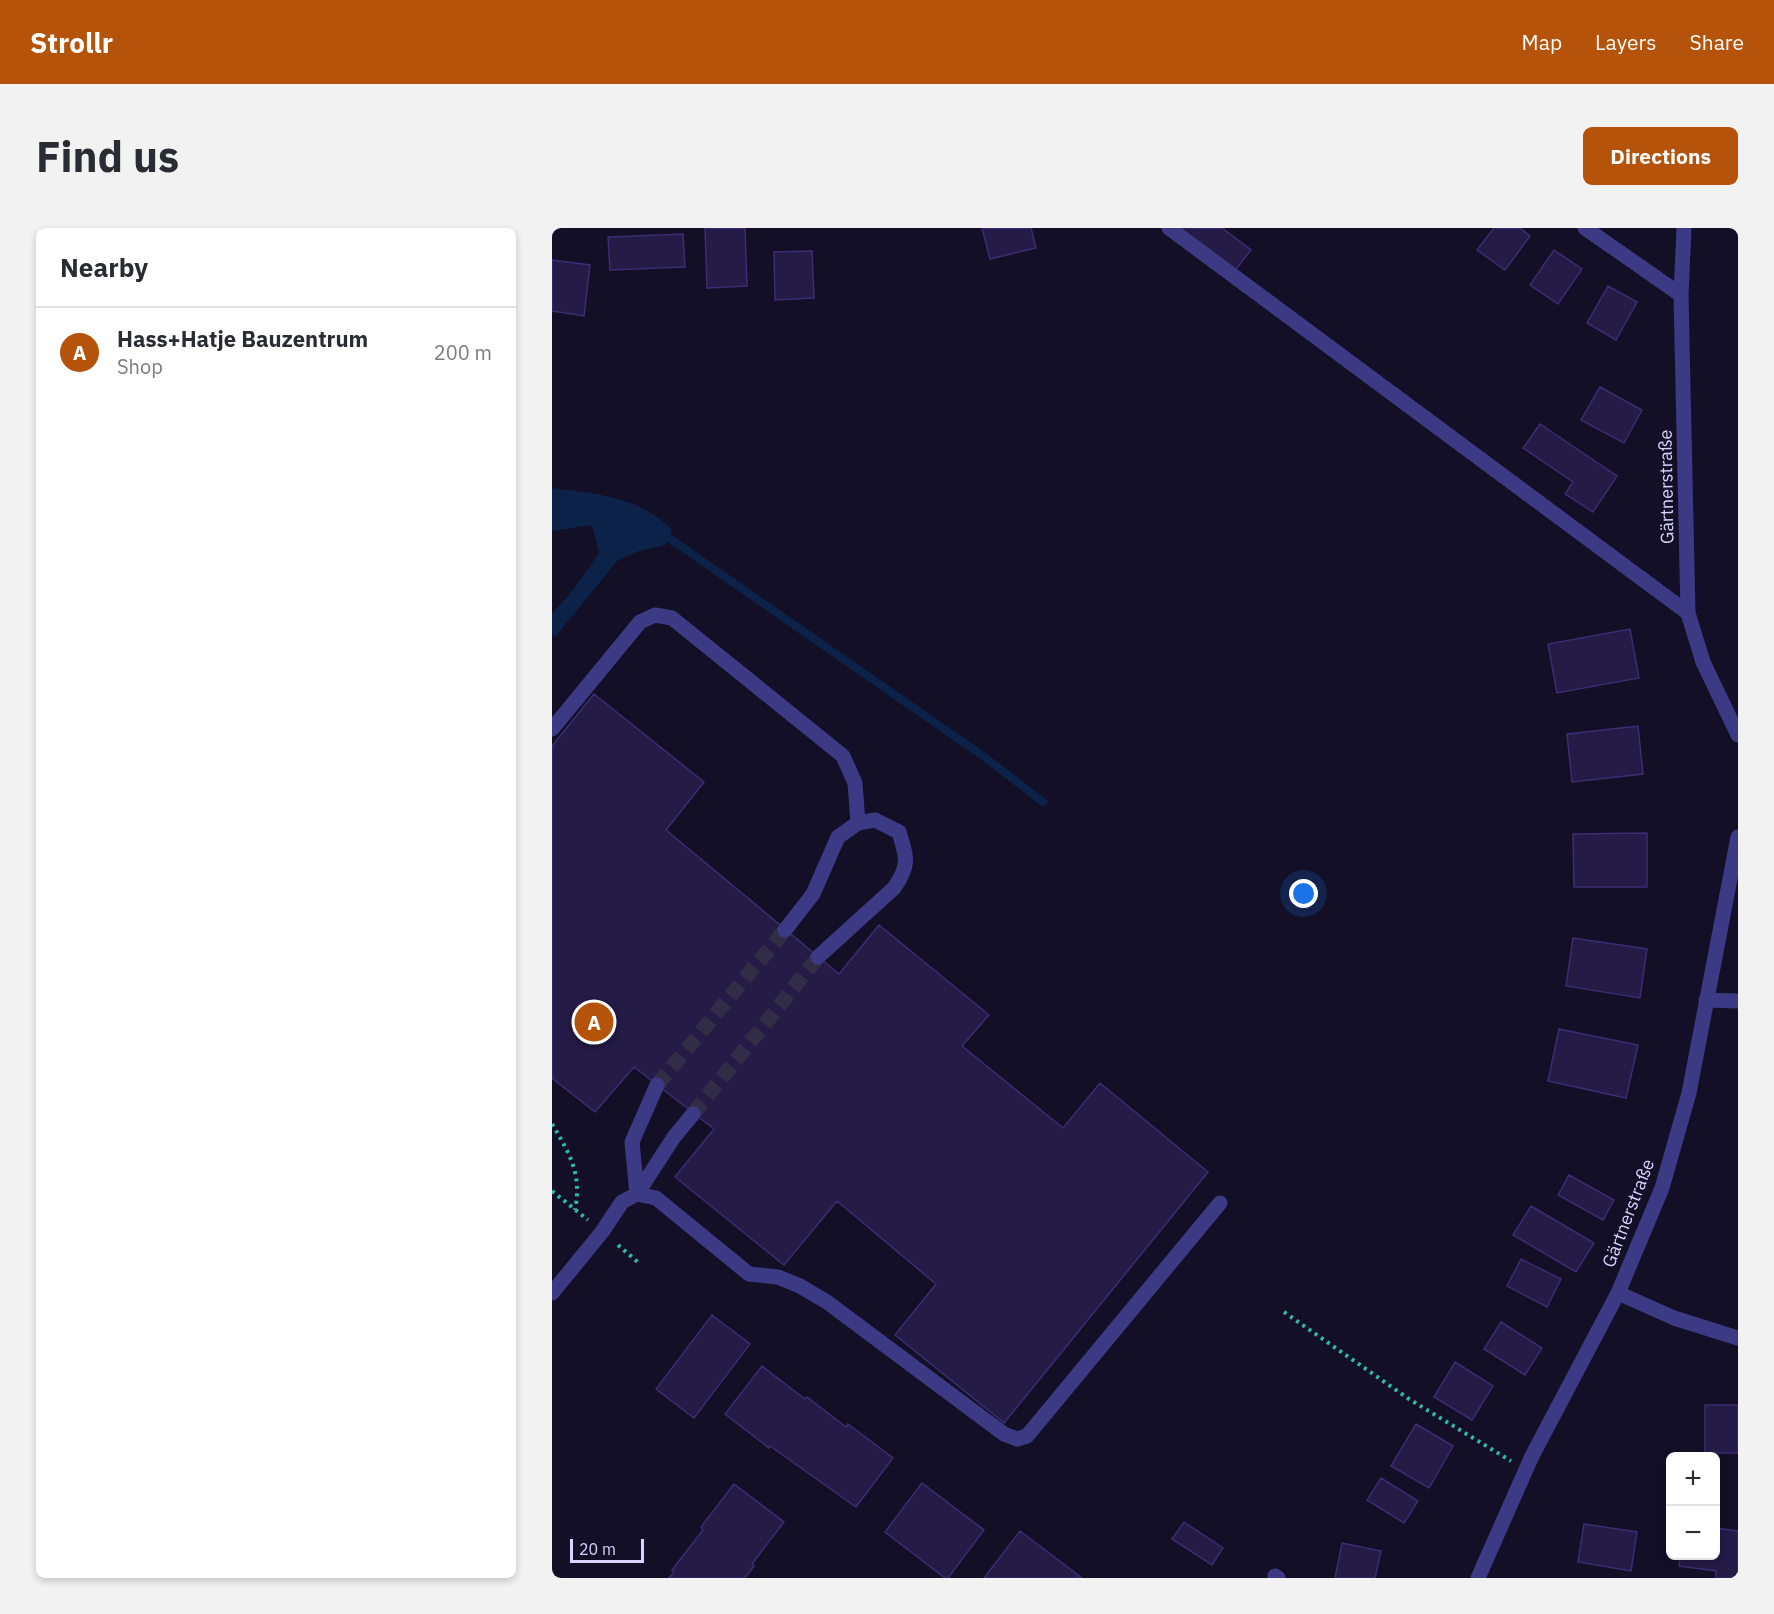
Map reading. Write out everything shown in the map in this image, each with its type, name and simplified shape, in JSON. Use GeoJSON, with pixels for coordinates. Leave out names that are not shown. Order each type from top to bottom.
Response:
{"type":"FeatureCollection","features":[{"type":"Feature","properties":{"kind":"street"},"geometry":{"type":"LineString","coordinates":[[1169,228],[1688,613]]}},
{"type":"Feature","properties":{"kind":"street"},"geometry":{"type":"LineString","coordinates":[[1585,228],[1681,294]]}},
{"type":"Feature","properties":{"kind":"street","name":"Gärtnerstraße"},"geometry":{"type":"LineString","coordinates":[[1684,228],[1681,294],[1688,613],[1703,662],[1738,735]]}},
{"type":"Feature","properties":{"kind":"street"},"geometry":{"type":"LineString","coordinates":[[552,729],[640,622],[655,615],[672,618],[843,756],[855,783],[858,823]]}},
{"type":"Feature","properties":{"kind":"street"},"geometry":{"type":"LineString","coordinates":[[785,930],[813,894],[838,837],[858,823],[875,820],[899,832],[907,857],[902,876],[894,888],[818,957]]}},
{"type":"Feature","properties":{"kind":"street","name":"Gärtnerstraße"},"geometry":{"type":"LineString","coordinates":[[1478,1578],[1526,1470],[1618,1293],[1662,1188],[1689,1093],[1738,837]]}},
{"type":"Feature","properties":{"kind":"street"},"geometry":{"type":"LineString","coordinates":[[1706,1000],[1738,1001]]}},
{"type":"Feature","properties":{"kind":"street"},"geometry":{"type":"LineString","coordinates":[[638,1194],[632,1142],[657,1085]]}},
{"type":"Feature","properties":{"kind":"street"},"geometry":{"type":"LineString","coordinates":[[552,1293],[602,1232],[622,1202],[638,1194],[674,1137],[693,1114]]}},
{"type":"Feature","properties":{"kind":"street"},"geometry":{"type":"LineString","coordinates":[[638,1194],[656,1198],[749,1274],[778,1277],[800,1286],[827,1302],[1004,1434],[1017,1439],[1027,1436],[1220,1203]]}},
{"type":"Feature","properties":{"kind":"street"},"geometry":{"type":"LineString","coordinates":[[1618,1293],[1674,1318],[1738,1338]]}},
{"type":"Feature","properties":{"kind":"path"},"geometry":{"type":"LineString","coordinates":[[552,1124],[570,1153],[578,1194],[576,1210]]}},
{"type":"Feature","properties":{"kind":"path"},"geometry":{"type":"LineString","coordinates":[[552,1191],[588,1220]]}},
{"type":"Feature","properties":{"kind":"path"},"geometry":{"type":"LineString","coordinates":[[618,1245],[640,1264]]}},
{"type":"Feature","properties":{"kind":"path"},"geometry":{"type":"LineString","coordinates":[[1284,1312],[1409,1399],[1526,1470]]}},
{"type":"Feature","properties":{"kind":"water"},"geometry":{"type":"Polygon","coordinates":[[[552,488],[616,498],[646,510],[672,530],[666,545],[639,551],[618,560],[555,637],[552,635],[552,613],[570,594],[599,553],[592,525],[552,531],[552,488]]]}},
{"type":"Feature","properties":{"kind":"building"},"geometry":{"type":"Polygon","coordinates":[[[705,228],[745,228],[747,286],[707,288],[705,228]]]}},
{"type":"Feature","properties":{"kind":"building"},"geometry":{"type":"Polygon","coordinates":[[[982,228],[1031,228],[1036,248],[990,259],[982,228]]]}},
{"type":"Feature","properties":{"kind":"building"},"geometry":{"type":"Polygon","coordinates":[[[1174,228],[1222,228],[1251,250],[1233,273],[1174,228]]]}},
{"type":"Feature","properties":{"kind":"building"},"geometry":{"type":"Polygon","coordinates":[[[1494,228],[1520,228],[1530,236],[1505,270],[1477,250],[1494,228]]]}},
{"type":"Feature","properties":{"kind":"building"},"geometry":{"type":"Polygon","coordinates":[[[683,234],[685,267],[610,270],[608,237],[683,234]]]}},
{"type":"Feature","properties":{"kind":"building"},"geometry":{"type":"Polygon","coordinates":[[[1554,250],[1582,269],[1558,304],[1530,285],[1554,250]]]}},
{"type":"Feature","properties":{"kind":"building"},"geometry":{"type":"Polygon","coordinates":[[[812,251],[814,298],[775,300],[774,252],[812,251]]]}},
{"type":"Feature","properties":{"kind":"building"},"geometry":{"type":"Polygon","coordinates":[[[552,260],[590,265],[584,316],[552,311],[552,260]]]}},
{"type":"Feature","properties":{"kind":"building"},"geometry":{"type":"Polygon","coordinates":[[[1608,286],[1637,302],[1616,340],[1587,323],[1608,286]]]}},
{"type":"Feature","properties":{"kind":"building"},"geometry":{"type":"Polygon","coordinates":[[[1600,387],[1642,410],[1624,443],[1581,420],[1600,387]]]}},
{"type":"Feature","properties":{"kind":"building"},"geometry":{"type":"Polygon","coordinates":[[[1540,424],[1617,476],[1593,512],[1565,494],[1573,482],[1523,448],[1540,424]]]}},
{"type":"Feature","properties":{"kind":"building"},"geometry":{"type":"Polygon","coordinates":[[[1630,629],[1639,678],[1557,693],[1548,644],[1630,629]]]}},
{"type":"Feature","properties":{"kind":"building"},"geometry":{"type":"Polygon","coordinates":[[[594,694],[704,782],[666,830],[839,974],[879,925],[989,1015],[962,1046],[1063,1128],[1100,1083],[1208,1172],[1004,1423],[895,1335],[936,1284],[837,1201],[784,1265],[675,1177],[714,1129],[634,1067],[595,1112],[552,1078],[552,746],[594,694]]]}},
{"type":"Feature","properties":{"kind":"building"},"geometry":{"type":"Polygon","coordinates":[[[1638,726],[1643,774],[1572,782],[1567,734],[1638,726]]]}},
{"type":"Feature","properties":{"kind":"building"},"geometry":{"type":"Polygon","coordinates":[[[1647,833],[1647,887],[1574,887],[1573,834],[1647,833]]]}},
{"type":"Feature","properties":{"kind":"building"},"geometry":{"type":"Polygon","coordinates":[[[1573,938],[1647,949],[1640,998],[1566,986],[1573,938]]]}},
{"type":"Feature","properties":{"kind":"building"},"geometry":{"type":"Polygon","coordinates":[[[1559,1029],[1638,1045],[1626,1098],[1548,1081],[1559,1029]]]}},
{"type":"Feature","properties":{"kind":"building"},"geometry":{"type":"Polygon","coordinates":[[[1569,1175],[1614,1200],[1603,1220],[1558,1195],[1569,1175]]]}},
{"type":"Feature","properties":{"kind":"building"},"geometry":{"type":"Polygon","coordinates":[[[1531,1206],[1594,1243],[1576,1272],[1513,1235],[1531,1206]]]}},
{"type":"Feature","properties":{"kind":"building"},"geometry":{"type":"Polygon","coordinates":[[[1521,1259],[1561,1279],[1547,1307],[1507,1286],[1521,1259]]]}},
{"type":"Feature","properties":{"kind":"building"},"geometry":{"type":"Polygon","coordinates":[[[712,1315],[750,1344],[694,1418],[656,1389],[712,1315]]]}},
{"type":"Feature","properties":{"kind":"building"},"geometry":{"type":"Polygon","coordinates":[[[1501,1322],[1542,1348],[1525,1375],[1484,1349],[1501,1322]]]}},
{"type":"Feature","properties":{"kind":"building"},"geometry":{"type":"Polygon","coordinates":[[[1455,1362],[1493,1386],[1472,1420],[1434,1397],[1455,1362]]]}},
{"type":"Feature","properties":{"kind":"building"},"geometry":{"type":"Polygon","coordinates":[[[762,1366],[805,1399],[807,1397],[846,1427],[848,1424],[893,1458],[856,1507],[770,1446],[769,1448],[725,1414],[762,1366]]]}},
{"type":"Feature","properties":{"kind":"building"},"geometry":{"type":"Polygon","coordinates":[[[1705,1405],[1738,1405],[1738,1453],[1705,1452],[1705,1405]]]}},
{"type":"Feature","properties":{"kind":"building"},"geometry":{"type":"Polygon","coordinates":[[[1416,1424],[1453,1446],[1429,1488],[1391,1466],[1416,1424]]]}},
{"type":"Feature","properties":{"kind":"building"},"geometry":{"type":"Polygon","coordinates":[[[1381,1478],[1418,1501],[1404,1523],[1367,1500],[1381,1478]]]}},
{"type":"Feature","properties":{"kind":"building"},"geometry":{"type":"Polygon","coordinates":[[[922,1483],[984,1530],[948,1578],[885,1532],[922,1483]]]}},
{"type":"Feature","properties":{"kind":"building"},"geometry":{"type":"Polygon","coordinates":[[[734,1484],[784,1522],[752,1564],[754,1566],[745,1578],[669,1578],[674,1572],[672,1570],[703,1530],[701,1527],[734,1484]]]}},
{"type":"Feature","properties":{"kind":"building"},"geometry":{"type":"Polygon","coordinates":[[[1184,1522],[1223,1548],[1212,1565],[1172,1539],[1184,1522]]]}},
{"type":"Feature","properties":{"kind":"building"},"geometry":{"type":"Polygon","coordinates":[[[1584,1524],[1637,1532],[1631,1571],[1578,1562],[1584,1524]]]}},
{"type":"Feature","properties":{"kind":"building"},"geometry":{"type":"Polygon","coordinates":[[[1720,1529],[1738,1531],[1738,1578],[1716,1578],[1716,1571],[1679,1566],[1680,1560],[1720,1560],[1720,1529]]]}},
{"type":"Feature","properties":{"kind":"building"},"geometry":{"type":"Polygon","coordinates":[[[1020,1531],[1082,1578],[984,1578],[1020,1531]]]}},
{"type":"Feature","properties":{"kind":"building"},"geometry":{"type":"Polygon","coordinates":[[[1342,1543],[1381,1551],[1375,1578],[1335,1578],[1342,1543]]]}},
{"type":"Feature","properties":{"kind":"waterway"},"geometry":{"type":"LineString","coordinates":[[669,538],[983,756],[1043,802]]}},
{"type":"Feature","properties":{"kind":"tunnel"},"geometry":{"type":"LineString","coordinates":[[657,1085],[785,930]]}},
{"type":"Feature","properties":{"kind":"tunnel"},"geometry":{"type":"LineString","coordinates":[[693,1114],[818,957]]}},
{"type":"Feature","properties":{"kind":"place","name":"Hass+Hatje Bauzentrum"},"geometry":{"type":"Point","coordinates":[594,1022]}}]}
